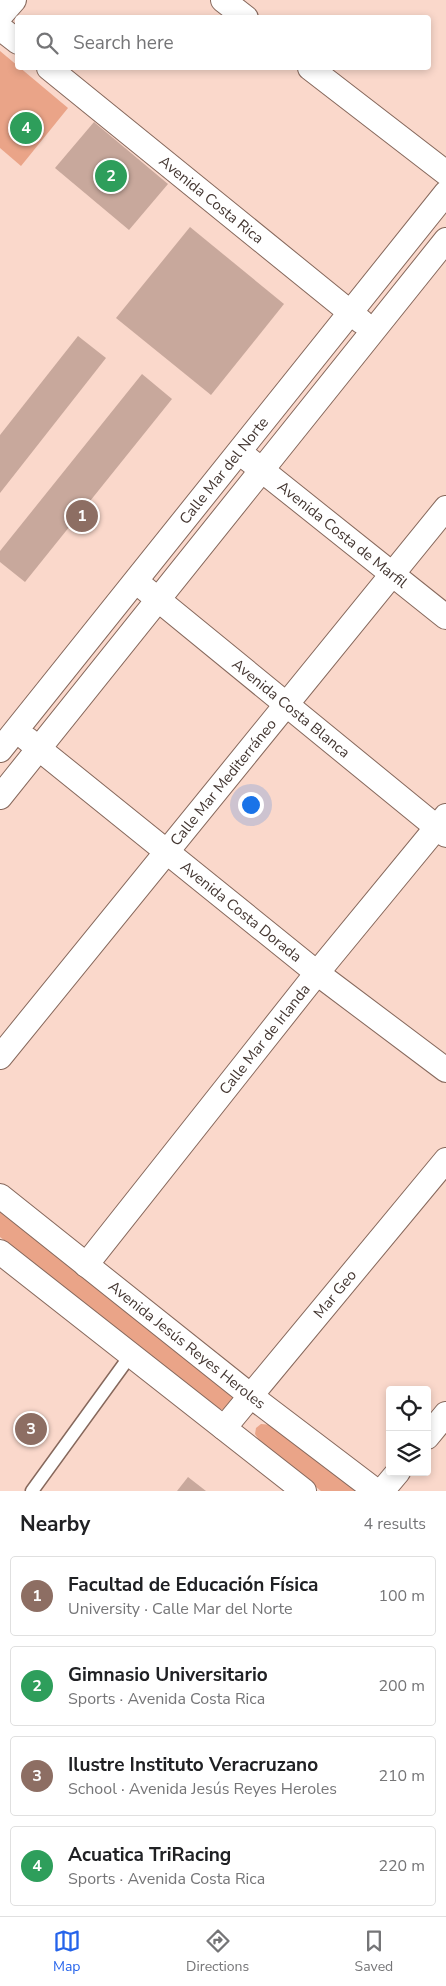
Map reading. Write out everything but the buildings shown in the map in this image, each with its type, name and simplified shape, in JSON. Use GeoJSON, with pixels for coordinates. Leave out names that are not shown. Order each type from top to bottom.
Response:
{"type":"FeatureCollection","features":[{"type":"Feature","properties":{"kind":"street"},"geometry":{"type":"LineString","coordinates":[[0,16],[14,0]]}},
{"type":"Feature","properties":{"kind":"street"},"geometry":{"type":"LineString","coordinates":[[223,0],[242,15]]}},
{"type":"Feature","properties":{"kind":"street"},"geometry":{"type":"LineString","coordinates":[[0,28],[15,40]]}},
{"type":"Feature","properties":{"kind":"street","name":"Avenida Costa Rica"},"geometry":{"type":"LineString","coordinates":[[51,70],[350,312],[372,332]]}},
{"type":"Feature","properties":{"kind":"street"},"geometry":{"type":"LineString","coordinates":[[313,70],[446,173]]}},
{"type":"Feature","properties":{"kind":"street","name":"Calle Mar del Norte"},"geometry":{"type":"LineString","coordinates":[[0,750],[446,192]]}},
{"type":"Feature","properties":{"kind":"street","name":"Calle Mar del Norte"},"geometry":{"type":"LineString","coordinates":[[0,797],[261,469],[445,242]]}},
{"type":"Feature","properties":{"kind":"street","name":"Avenida Costa de Marfil"},"geometry":{"type":"LineString","coordinates":[[239,452],[446,617]]}},
{"type":"Feature","properties":{"kind":"street","name":"Calle Mar Mediterráneo"},"geometry":{"type":"LineString","coordinates":[[0,1057],[446,508]]}},
{"type":"Feature","properties":{"kind":"street","name":"Avenida Costa Blanca"},"geometry":{"type":"LineString","coordinates":[[135,581],[286,705],[443,827]]}},
{"type":"Feature","properties":{"kind":"street","name":"Avenida Costa Dorada"},"geometry":{"type":"LineString","coordinates":[[16,730],[317,973],[446,1070]]}},
{"type":"Feature","properties":{"kind":"street","name":"Calle Mar de Irlanda"},"geometry":{"type":"LineString","coordinates":[[86,1266],[317,973],[443,827]]}},
{"type":"Feature","properties":{"kind":"street","name":"Mar Geo"},"geometry":{"type":"LineString","coordinates":[[224,1428],[446,1160]]}},
{"type":"Feature","properties":{"kind":"street","name":"Avenida Jesús Reyes Heroles"},"geometry":{"type":"LineString","coordinates":[[0,1196],[86,1266],[376,1491]]}},
{"type":"Feature","properties":{"kind":"street"},"geometry":{"type":"LineString","coordinates":[[0,1252],[304,1491]]}},
{"type":"Feature","properties":{"kind":"street"},"geometry":{"type":"LineString","coordinates":[[431,1432],[446,1414]]}},
{"type":"Feature","properties":{"kind":"street"},"geometry":{"type":"LineString","coordinates":[[382,1491],[395,1476]]}},
{"type":"Feature","properties":{"kind":"lane"},"geometry":{"type":"LineString","coordinates":[[32,1491],[130,1356]]}},
{"type":"Feature","properties":{"kind":"shaded area"},"geometry":{"type":"Polygon","coordinates":[[[0,51],[15,64],[15,70],[23,70],[68,108],[21,166],[0,148],[0,51]]]}},
{"type":"Feature","properties":{"kind":"shaded area"},"geometry":{"type":"Polygon","coordinates":[[[0,1202],[235,1392],[233,1404],[224,1410],[214,1408],[0,1237],[0,1202]]]}},
{"type":"Feature","properties":{"kind":"shaded area"},"geometry":{"type":"Polygon","coordinates":[[[261,1424],[273,1425],[360,1491],[321,1491],[259,1440],[255,1434],[256,1428],[261,1424]]]}},
{"type":"Feature","properties":{"kind":"place","name":"Acuatica TriRacing"},"geometry":{"type":"Point","coordinates":[26,128]}},
{"type":"Feature","properties":{"kind":"place","name":"Gimnasio Universitario"},"geometry":{"type":"Point","coordinates":[111,176]}},
{"type":"Feature","properties":{"kind":"place","name":"Facultad de Educación Física"},"geometry":{"type":"Point","coordinates":[82,516]}},
{"type":"Feature","properties":{"kind":"place","name":"Ilustre Instituto Veracruzano"},"geometry":{"type":"Point","coordinates":[31,1429]}}]}
